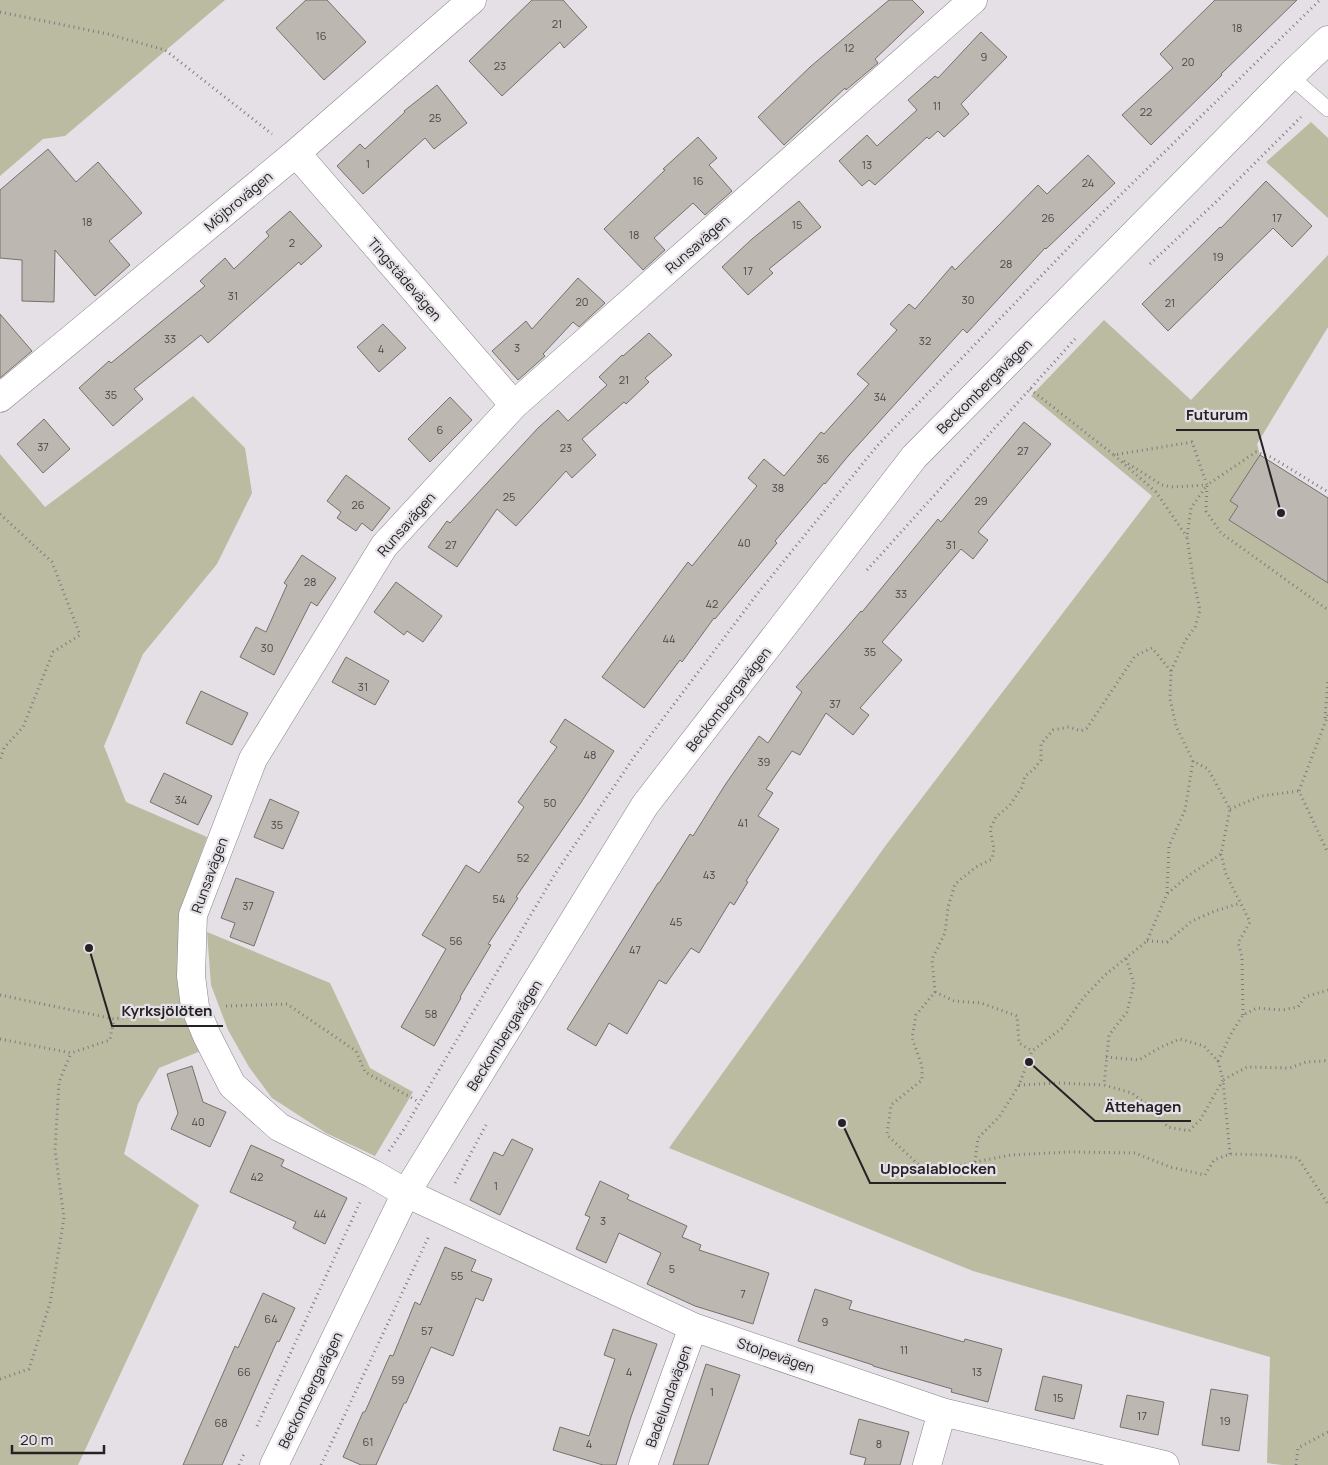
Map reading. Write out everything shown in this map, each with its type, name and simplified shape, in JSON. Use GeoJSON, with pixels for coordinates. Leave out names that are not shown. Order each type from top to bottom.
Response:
{"type":"FeatureCollection","features":[{"type":"Feature","properties":{"kind":"street","name":"Möjbrovägen"},"geometry":{"type":"LineString","coordinates":[[0,398],[296,153],[472,0]]}},
{"type":"Feature","properties":{"kind":"street","name":"Runsavägen"},"geometry":{"type":"LineString","coordinates":[[406,1193],[373,1174],[279,1127],[232,1085],[207,1036],[196,1007],[191,976],[193,915],[253,759],[384,546],[514,405],[973,0]]}},
{"type":"Feature","properties":{"kind":"street","name":"Beckombergavägen"},"geometry":{"type":"LineString","coordinates":[[274,1465],[406,1193],[645,806],[914,457],[1290,76],[1328,40]]}},
{"type":"Feature","properties":{"kind":"street","name":"Tingstädevägen"},"geometry":{"type":"LineString","coordinates":[[296,153],[514,405]]}},
{"type":"Feature","properties":{"kind":"street","name":"Stolpevägen"},"geometry":{"type":"LineString","coordinates":[[406,1193],[693,1327],[942,1412],[1165,1465]]}},
{"type":"Feature","properties":{"kind":"street","name":"Badelundavägen"},"geometry":{"type":"LineString","coordinates":[[643,1465],[693,1327]]}},
{"type":"Feature","properties":{"kind":"street"},"geometry":{"type":"LineString","coordinates":[[927,1465],[942,1412]]}},
{"type":"Feature","properties":{"kind":"lane"},"geometry":{"type":"LineString","coordinates":[[1290,76],[1323,104]]}},
{"type":"Feature","properties":{"kind":"path"},"geometry":{"type":"LineString","coordinates":[[0,12],[108,34],[165,50],[296,153]]}},
{"type":"Feature","properties":{"kind":"path"},"geometry":{"type":"LineString","coordinates":[[1148,266],[1323,104]]}},
{"type":"Feature","properties":{"kind":"path"},"geometry":{"type":"LineString","coordinates":[[861,577],[1081,333]]}},
{"type":"Feature","properties":{"kind":"path"},"geometry":{"type":"LineString","coordinates":[[1030,389],[1114,455],[1156,492],[1187,537]]}},
{"type":"Feature","properties":{"kind":"path"},"geometry":{"type":"LineString","coordinates":[[1114,455],[1192,442],[1207,486],[1206,511],[1222,533],[1328,610]]}},
{"type":"Feature","properties":{"kind":"path"},"geometry":{"type":"LineString","coordinates":[[975,1162],[978,1138],[999,1117],[1019,1085],[1032,1051],[1062,1028],[1084,997],[1105,975],[1147,941],[1167,894],[1169,846],[1185,810],[1193,761],[1176,726],[1170,699],[1171,671],[1185,641],[1195,627],[1200,610],[1187,537],[1191,508],[1207,486],[1256,452],[1271,458],[1328,492]]}},
{"type":"Feature","properties":{"kind":"path"},"geometry":{"type":"LineString","coordinates":[[1114,455],[1162,485],[1173,487],[1207,486]]}},
{"type":"Feature","properties":{"kind":"path"},"geometry":{"type":"LineString","coordinates":[[0,514],[52,562],[80,635],[53,652],[23,727],[4,748],[0,760]]}},
{"type":"Feature","properties":{"kind":"path"},"geometry":{"type":"LineString","coordinates":[[1171,671],[1152,648],[1135,656],[1087,728],[1081,731],[1069,727],[1053,730],[1041,744],[1041,760],[1034,770],[1025,776],[1022,787],[1010,805],[996,817],[990,829],[994,849],[992,859],[976,867],[955,884],[948,907],[945,933],[932,960],[935,992],[916,1015],[912,1038],[922,1066],[922,1080],[891,1105],[887,1135],[923,1169],[943,1170],[975,1162],[1019,1155],[1071,1152],[1135,1153],[1170,1167],[1205,1175],[1214,1160],[1230,1154],[1298,1158],[1328,1204]]}},
{"type":"Feature","properties":{"kind":"path"},"geometry":{"type":"LineString","coordinates":[[1324,722],[1328,680]]}},
{"type":"Feature","properties":{"kind":"path"},"geometry":{"type":"LineString","coordinates":[[1328,715],[1299,791],[1328,853]]}},
{"type":"Feature","properties":{"kind":"path"},"geometry":{"type":"LineString","coordinates":[[1193,761],[1208,768],[1230,809],[1221,854],[1226,874],[1250,922],[1238,943],[1242,957],[1243,1015]]}},
{"type":"Feature","properties":{"kind":"path"},"geometry":{"type":"LineString","coordinates":[[1230,809],[1261,796],[1299,791]]}},
{"type":"Feature","properties":{"kind":"path"},"geometry":{"type":"LineString","coordinates":[[1167,894],[1188,876],[1221,854]]}},
{"type":"Feature","properties":{"kind":"path"},"geometry":{"type":"LineString","coordinates":[[1147,941],[1167,942],[1192,920],[1241,903]]}},
{"type":"Feature","properties":{"kind":"path"},"geometry":{"type":"LineString","coordinates":[[1104,1085],[1109,1035],[1127,1012],[1134,984],[1126,958]]}},
{"type":"Feature","properties":{"kind":"path"},"geometry":{"type":"LineString","coordinates":[[1218,1061],[1243,1015],[1257,1008],[1282,1010],[1298,1007],[1305,997],[1328,990]]}},
{"type":"Feature","properties":{"kind":"path"},"geometry":{"type":"LineString","coordinates":[[935,992],[954,1001],[981,1003],[1017,1016],[1019,1043],[1032,1051]]}},
{"type":"Feature","properties":{"kind":"path"},"geometry":{"type":"LineString","coordinates":[[0,995],[114,1019],[196,1007],[287,1004],[356,1051],[365,1072],[419,1102]]}},
{"type":"Feature","properties":{"kind":"path"},"geometry":{"type":"LineString","coordinates":[[0,1039],[71,1053],[110,1040],[114,1019]]}},
{"type":"Feature","properties":{"kind":"path"},"geometry":{"type":"LineString","coordinates":[[1106,1057],[1139,1060],[1161,1047],[1180,1039],[1204,1046],[1218,1061],[1223,1080],[1230,1154]]}},
{"type":"Feature","properties":{"kind":"path"},"geometry":{"type":"LineString","coordinates":[[0,1379],[29,1369],[50,1303],[64,1218],[55,1150],[59,1082],[71,1053]]}},
{"type":"Feature","properties":{"kind":"path"},"geometry":{"type":"LineString","coordinates":[[1019,1085],[1058,1083],[1104,1085],[1132,1092],[1154,1111],[1168,1127],[1189,1131],[1200,1120],[1223,1080],[1247,1067],[1290,1068],[1306,1062],[1325,1061],[1328,1064]]}},
{"type":"Feature","properties":{"kind":"path"},"geometry":{"type":"LineString","coordinates":[[322,1465],[442,1210],[486,1123]]}},
{"type":"Feature","properties":{"kind":"path"},"geometry":{"type":"LineString","coordinates":[[1296,1465],[1298,1448],[1328,1432]]}},
{"type":"Feature","properties":{"kind":"green space"},"geometry":{"type":"Polygon","coordinates":[[[0,0],[225,0],[65,136],[43,139],[0,176],[0,0]]]}},
{"type":"Feature","properties":{"kind":"green space"},"geometry":{"type":"Polygon","coordinates":[[[1311,122],[1328,138],[1328,218],[1266,162],[1311,122]]]}},
{"type":"Feature","properties":{"kind":"green space"},"geometry":{"type":"Polygon","coordinates":[[[1328,255],[1328,327],[1257,444],[1260,455],[1231,501],[1238,506],[1229,520],[1328,583],[1328,1465],[1282,1465],[1267,1463],[1270,1357],[973,1271],[669,1148],[886,845],[1152,496],[1031,396],[1104,320],[1191,400],[1328,255]]]}},
{"type":"Feature","properties":{"kind":"green space"},"geometry":{"type":"Polygon","coordinates":[[[193,396],[245,448],[252,493],[217,564],[143,654],[104,746],[126,802],[207,837],[179,913],[178,983],[203,1050],[159,1068],[138,1104],[124,1154],[199,1205],[78,1465],[0,1465],[0,454],[45,507],[193,396]]]}},
{"type":"Feature","properties":{"kind":"green space"},"geometry":{"type":"Polygon","coordinates":[[[207,932],[330,983],[370,1068],[413,1092],[375,1156],[326,1133],[272,1098],[249,1067],[228,1030],[211,985],[207,932]]]}},
{"type":"Feature","properties":{"kind":"building"},"geometry":{"type":"Polygon","coordinates":[[[306,0],[327,0],[366,42],[324,80],[276,28],[306,0]]]}},
{"type":"Feature","properties":{"kind":"building"},"geometry":{"type":"Polygon","coordinates":[[[532,0],[563,0],[587,27],[564,48],[560,42],[502,96],[469,61],[532,0]]]}},
{"type":"Feature","properties":{"kind":"building"},"geometry":{"type":"Polygon","coordinates":[[[889,0],[912,0],[924,12],[875,59],[878,63],[846,90],[845,88],[784,145],[758,117],[810,67],[889,0]]]}},
{"type":"Feature","properties":{"kind":"building"},"geometry":{"type":"Polygon","coordinates":[[[1215,0],[1297,0],[1151,145],[1122,115],[1173,68],[1160,54],[1215,0]]]}},
{"type":"Feature","properties":{"kind":"building"},"geometry":{"type":"Polygon","coordinates":[[[981,32],[1007,57],[961,104],[969,114],[944,137],[938,131],[929,139],[927,137],[875,185],[869,180],[862,186],[839,161],[867,135],[877,146],[917,110],[908,100],[935,76],[938,78],[981,32]]]}},
{"type":"Feature","properties":{"kind":"building"},"geometry":{"type":"Polygon","coordinates":[[[437,85],[467,123],[434,149],[425,138],[363,194],[337,166],[360,144],[365,149],[404,111],[437,85]]]}},
{"type":"Feature","properties":{"kind":"building"},"geometry":{"type":"Polygon","coordinates":[[[698,137],[717,158],[709,165],[732,191],[705,215],[693,203],[654,238],[665,250],[643,270],[604,229],[665,170],[663,169],[698,137]]]}},
{"type":"Feature","properties":{"kind":"building"},"geometry":{"type":"Polygon","coordinates":[[[48,149],[76,182],[98,162],[142,213],[109,241],[130,265],[95,296],[55,250],[54,302],[22,301],[22,260],[0,258],[0,190],[48,149]]]}},
{"type":"Feature","properties":{"kind":"building"},"geometry":{"type":"Polygon","coordinates":[[[1088,155],[1115,183],[1045,248],[967,333],[963,329],[849,455],[775,541],[777,543],[714,618],[682,662],[680,660],[644,708],[602,677],[688,562],[692,566],[757,486],[748,478],[764,459],[784,476],[821,432],[824,434],[869,384],[857,374],[897,330],[890,324],[909,304],[915,309],[952,266],[955,270],[1038,185],[1047,194],[1088,155]]]}},
{"type":"Feature","properties":{"kind":"building"},"geometry":{"type":"Polygon","coordinates":[[[1266,181],[1312,226],[1292,247],[1273,228],[1168,331],[1142,304],[1221,228],[1266,181]]]}},
{"type":"Feature","properties":{"kind":"building"},"geometry":{"type":"Polygon","coordinates":[[[799,201],[821,227],[769,269],[773,273],[748,295],[722,267],[752,239],[799,201]]]}},
{"type":"Feature","properties":{"kind":"building"},"geometry":{"type":"Polygon","coordinates":[[[290,211],[322,246],[301,265],[299,262],[208,343],[201,335],[134,389],[143,399],[113,426],[79,388],[109,361],[111,363],[205,286],[200,281],[225,258],[234,269],[269,236],[266,232],[290,211]]]}},
{"type":"Feature","properties":{"kind":"building"},"geometry":{"type":"Polygon","coordinates":[[[578,278],[605,303],[579,327],[573,322],[543,354],[545,356],[518,380],[492,351],[526,321],[532,329],[578,278]]]}},
{"type":"Feature","properties":{"kind":"building"},"geometry":{"type":"Polygon","coordinates":[[[0,314],[32,351],[0,378],[0,314]]]}},
{"type":"Feature","properties":{"kind":"building"},"geometry":{"type":"Polygon","coordinates":[[[383,324],[406,348],[379,372],[357,347],[383,324]]]}},
{"type":"Feature","properties":{"kind":"building"},"geometry":{"type":"Polygon","coordinates":[[[649,333],[672,355],[645,378],[649,382],[626,404],[624,402],[582,439],[596,455],[572,478],[566,471],[516,526],[497,509],[457,567],[428,547],[447,521],[450,523],[538,428],[558,410],[568,421],[607,385],[599,377],[649,333]]]}},
{"type":"Feature","properties":{"kind":"building"},"geometry":{"type":"Polygon","coordinates":[[[450,397],[472,420],[430,462],[408,439],[450,397]]]}},
{"type":"Feature","properties":{"kind":"building"},"geometry":{"type":"Polygon","coordinates":[[[44,419],[70,449],[43,473],[17,444],[44,419]]]}},
{"type":"Feature","properties":{"kind":"building"},"geometry":{"type":"Polygon","coordinates":[[[1024,422],[1051,444],[978,532],[988,540],[973,559],[961,549],[882,642],[902,660],[860,708],[869,715],[853,735],[826,713],[800,755],[792,751],[766,789],[773,793],[758,816],[779,829],[746,881],[748,882],[734,905],[730,902],[699,953],[691,948],[666,984],[659,980],[627,1034],[609,1023],[596,1046],[567,1029],[690,834],[693,836],[759,736],[768,743],[802,692],[796,687],[862,612],[938,519],[941,522],[1024,422]]]}},
{"type":"Feature","properties":{"kind":"building"},"geometry":{"type":"Polygon","coordinates":[[[1260,455],[1328,498],[1328,583],[1229,520],[1238,506],[1230,501],[1260,455]]]}},
{"type":"Feature","properties":{"kind":"building"},"geometry":{"type":"Polygon","coordinates":[[[346,475],[390,508],[372,531],[362,523],[356,531],[337,518],[341,512],[327,501],[346,475]]]}},
{"type":"Feature","properties":{"kind":"building"},"geometry":{"type":"Polygon","coordinates":[[[302,555],[336,578],[317,606],[311,602],[274,675],[240,657],[256,627],[266,632],[287,585],[284,583],[302,555]]]}},
{"type":"Feature","properties":{"kind":"building"},"geometry":{"type":"Polygon","coordinates":[[[396,582],[442,616],[423,642],[407,631],[404,635],[374,612],[396,582]]]}},
{"type":"Feature","properties":{"kind":"building"},"geometry":{"type":"Polygon","coordinates":[[[346,657],[389,681],[375,705],[332,682],[346,657]]]}},
{"type":"Feature","properties":{"kind":"building"},"geometry":{"type":"Polygon","coordinates":[[[201,691],[248,713],[232,745],[186,723],[201,691]]]}},
{"type":"Feature","properties":{"kind":"building"},"geometry":{"type":"Polygon","coordinates":[[[565,719],[614,751],[516,897],[518,898],[488,944],[491,945],[434,1046],[401,1027],[446,949],[422,935],[466,865],[479,873],[524,807],[518,802],[557,747],[550,742],[565,719]]]}},
{"type":"Feature","properties":{"kind":"building"},"geometry":{"type":"Polygon","coordinates":[[[164,773],[212,796],[198,825],[150,802],[164,773]]]}},
{"type":"Feature","properties":{"kind":"building"},"geometry":{"type":"Polygon","coordinates":[[[270,799],[299,812],[283,849],[254,837],[270,799]]]}},
{"type":"Feature","properties":{"kind":"building"},"geometry":{"type":"Polygon","coordinates":[[[236,878],[274,892],[254,946],[230,937],[235,923],[221,918],[236,878]]]}},
{"type":"Feature","properties":{"kind":"building"},"geometry":{"type":"Polygon","coordinates":[[[192,1066],[203,1102],[226,1112],[210,1147],[171,1129],[178,1113],[167,1074],[192,1066]]]}},
{"type":"Feature","properties":{"kind":"building"},"geometry":{"type":"Polygon","coordinates":[[[512,1139],[533,1149],[500,1215],[470,1200],[494,1152],[503,1156],[512,1139]]]}},
{"type":"Feature","properties":{"kind":"building"},"geometry":{"type":"Polygon","coordinates":[[[251,1145],[284,1160],[281,1166],[347,1198],[325,1244],[293,1228],[296,1222],[230,1192],[251,1145]]]}},
{"type":"Feature","properties":{"kind":"building"},"geometry":{"type":"Polygon","coordinates":[[[600,1181],[629,1195],[627,1199],[687,1226],[682,1237],[701,1245],[699,1250],[769,1273],[753,1324],[695,1306],[647,1284],[661,1253],[619,1233],[606,1263],[576,1249],[590,1217],[585,1215],[600,1181]]]}},
{"type":"Feature","properties":{"kind":"building"},"geometry":{"type":"Polygon","coordinates":[[[445,1247],[476,1260],[471,1271],[492,1279],[483,1301],[476,1298],[453,1356],[431,1347],[376,1465],[361,1465],[343,1457],[390,1355],[393,1356],[415,1302],[420,1305],[445,1247]]]}},
{"type":"Feature","properties":{"kind":"building"},"geometry":{"type":"Polygon","coordinates":[[[815,1289],[852,1301],[849,1309],[964,1342],[965,1339],[1002,1349],[988,1402],[951,1392],[952,1389],[873,1366],[798,1341],[815,1289]]]}},
{"type":"Feature","properties":{"kind":"building"},"geometry":{"type":"Polygon","coordinates":[[[263,1293],[295,1308],[279,1342],[277,1341],[222,1465],[183,1465],[235,1346],[238,1348],[263,1293]]]}},
{"type":"Feature","properties":{"kind":"building"},"geometry":{"type":"Polygon","coordinates":[[[613,1329],[657,1344],[616,1465],[603,1465],[553,1450],[560,1427],[589,1436],[615,1359],[604,1355],[613,1329]]]}},
{"type":"Feature","properties":{"kind":"building"},"geometry":{"type":"Polygon","coordinates":[[[706,1364],[740,1375],[708,1465],[673,1465],[706,1364]]]}},
{"type":"Feature","properties":{"kind":"building"},"geometry":{"type":"Polygon","coordinates":[[[1043,1376],[1082,1385],[1074,1419],[1035,1410],[1043,1376]]]}},
{"type":"Feature","properties":{"kind":"building"},"geometry":{"type":"Polygon","coordinates":[[[1211,1389],[1248,1395],[1239,1451],[1202,1445],[1211,1389]]]}},
{"type":"Feature","properties":{"kind":"building"},"geometry":{"type":"Polygon","coordinates":[[[1127,1395],[1164,1402],[1158,1435],[1120,1427],[1127,1395]]]}},
{"type":"Feature","properties":{"kind":"building"},"geometry":{"type":"Polygon","coordinates":[[[859,1419],[909,1432],[900,1465],[864,1465],[866,1458],[850,1454],[859,1419]]]}},
{"type":"Feature","properties":{"kind":"place","name":"Futurum"},"geometry":{"type":"Point","coordinates":[1281,513]}},
{"type":"Feature","properties":{"kind":"place","name":"Kyrksjölöten"},"geometry":{"type":"Point","coordinates":[89,948]}},
{"type":"Feature","properties":{"kind":"place","name":"Ättehagen"},"geometry":{"type":"Point","coordinates":[1029,1062]}},
{"type":"Feature","properties":{"kind":"place","name":"Uppsalablocken"},"geometry":{"type":"Point","coordinates":[842,1123]}}]}
